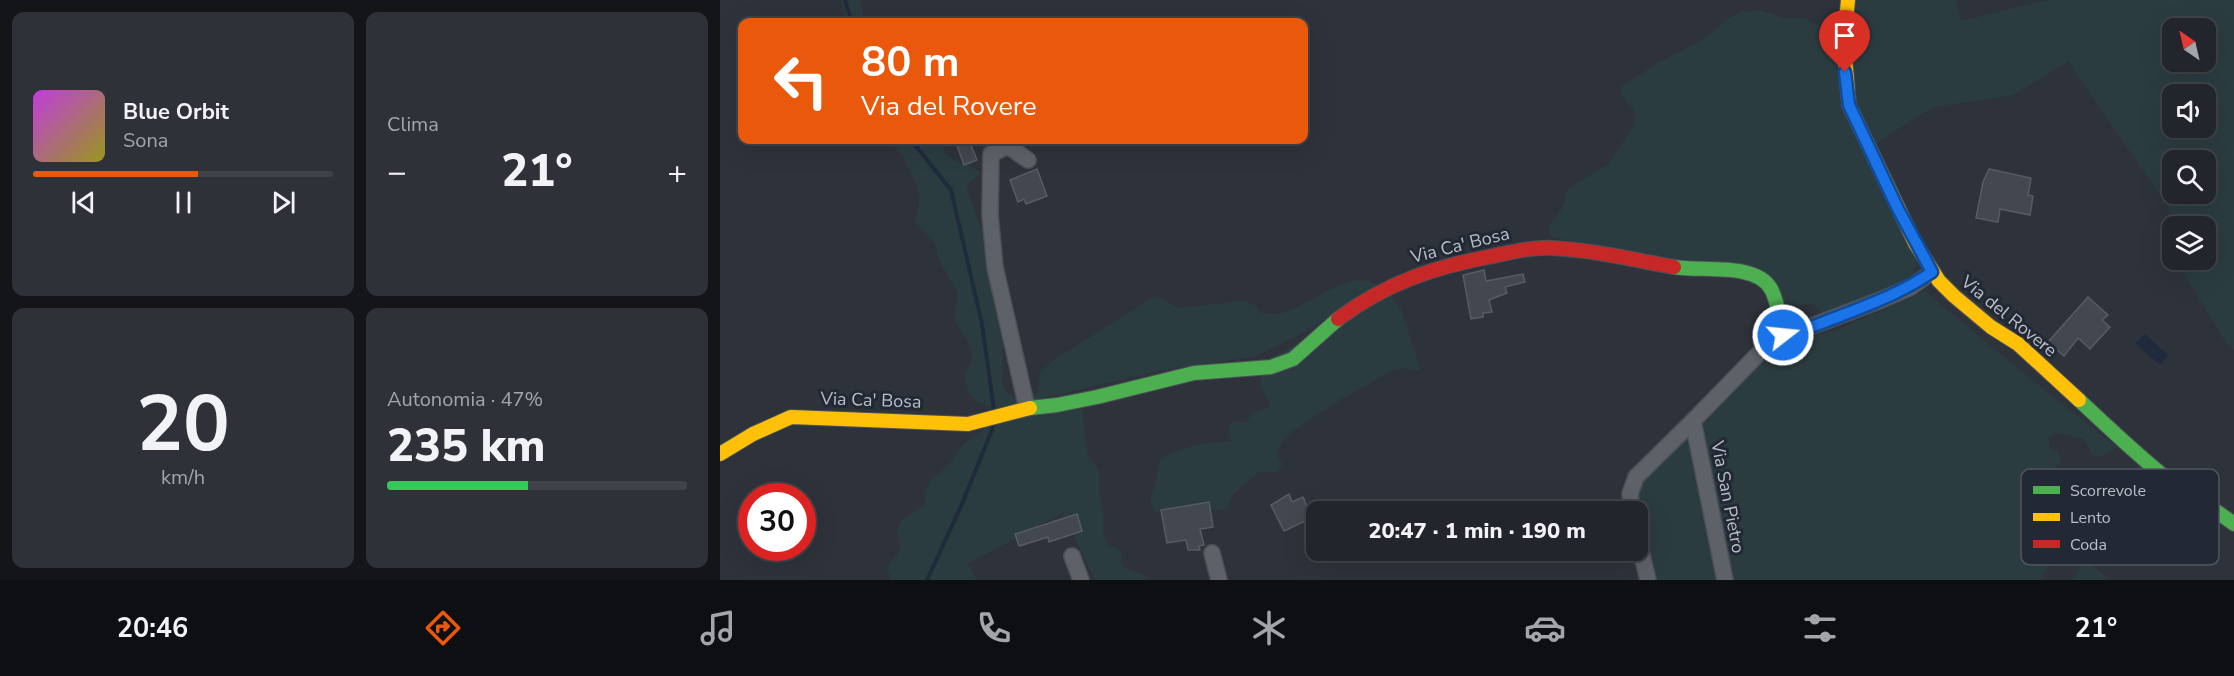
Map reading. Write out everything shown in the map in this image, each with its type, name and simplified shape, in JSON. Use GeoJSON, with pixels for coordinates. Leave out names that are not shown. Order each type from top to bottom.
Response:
{"type":"FeatureCollection","features":[{"type":"Feature","properties":{"kind":"street","name":"Via del Rovere"},"geometry":{"type":"LineString","coordinates":[[1848,0],[1844,44],[1849,105],[1902,217],[1932,272],[1954,296],[1991,327],[2018,344],[2156,469]]}},
{"type":"Feature","properties":{"kind":"street"},"geometry":{"type":"LineString","coordinates":[[1027,408],[995,267],[990,215],[991,154],[1008,146],[1028,160]]}},
{"type":"Feature","properties":{"kind":"street","name":"Via Ca' Bosa"},"geometry":{"type":"LineString","coordinates":[[720,454],[753,434],[791,417],[968,424],[1027,408],[1097,397],[1194,373],[1271,368],[1293,359],[1330,324],[1363,300],[1412,276],[1464,261],[1522,250],[1550,248],[1586,251],[1680,268],[1745,272],[1761,278],[1772,290],[1783,335]]}},
{"type":"Feature","properties":{"kind":"street","name":"Via San Pietro"},"geometry":{"type":"LineString","coordinates":[[1631,501],[1630,494],[1636,477],[1766,346],[1783,335],[1799,331],[1911,287],[1932,272]]}},
{"type":"Feature","properties":{"kind":"street","name":"Via San Pietro"},"geometry":{"type":"LineString","coordinates":[[1694,421],[1725,580]]}},
{"type":"Feature","properties":{"kind":"street","name":"Via del Rovere"},"geometry":{"type":"LineString","coordinates":[[2219,513],[2234,524]]}},
{"type":"Feature","properties":{"kind":"street"},"geometry":{"type":"LineString","coordinates":[[1212,553],[1219,580]]}},
{"type":"Feature","properties":{"kind":"street"},"geometry":{"type":"LineString","coordinates":[[1072,556],[1081,580]]}},
{"type":"Feature","properties":{"kind":"street"},"geometry":{"type":"LineString","coordinates":[[1643,561],[1648,580]]}},
{"type":"Feature","properties":{"kind":"shaded area"},"geometry":{"type":"Polygon","coordinates":[[[841,0],[860,0],[864,18],[847,18],[841,0]]]}},
{"type":"Feature","properties":{"kind":"shaded area"},"geometry":{"type":"Polygon","coordinates":[[[1850,0],[1956,0],[1961,21],[2049,0],[2234,0],[2234,350],[2226,343],[2183,272],[2185,270],[2216,270],[2216,216],[2174,216],[2166,204],[2216,204],[2216,150],[2162,150],[2162,198],[2068,61],[2013,95],[1933,107],[1871,146],[1851,90],[1850,0]]]}},
{"type":"Feature","properties":{"kind":"shaded area"},"geometry":{"type":"Polygon","coordinates":[[[1762,11],[1784,18],[1805,19],[1818,25],[1824,34],[1836,41],[1918,257],[1912,274],[1897,288],[1829,320],[1814,304],[1789,306],[1780,299],[1773,286],[1697,266],[1551,237],[1551,223],[1562,208],[1568,189],[1608,164],[1635,124],[1634,111],[1622,94],[1621,87],[1656,64],[1705,39],[1729,18],[1741,12],[1762,11]]]}},
{"type":"Feature","properties":{"kind":"shaded area"},"geometry":{"type":"Polygon","coordinates":[[[892,144],[944,144],[943,147],[950,157],[981,173],[966,186],[982,230],[1003,333],[1002,383],[1006,392],[1017,398],[1038,393],[1040,372],[1054,360],[1155,296],[1179,308],[1242,301],[1255,305],[1260,313],[1278,314],[1295,309],[1344,284],[1356,281],[1369,282],[1381,287],[1296,336],[1253,357],[1157,371],[997,409],[998,407],[978,401],[970,394],[964,374],[972,361],[972,352],[954,315],[958,293],[939,260],[935,243],[915,222],[919,194],[914,179],[892,144]]]}},
{"type":"Feature","properties":{"kind":"shaded area"},"geometry":{"type":"Polygon","coordinates":[[[1925,291],[2117,447],[2103,456],[2093,456],[2084,439],[2055,432],[2048,438],[2050,448],[2059,453],[2061,463],[2053,469],[2021,469],[2021,565],[2051,565],[2041,576],[2045,580],[1650,580],[1646,561],[1648,561],[1648,501],[1637,501],[1636,490],[1647,471],[1687,435],[1705,423],[1739,382],[1779,345],[1837,330],[1925,291]]]}},
{"type":"Feature","properties":{"kind":"shaded area"},"geometry":{"type":"Polygon","coordinates":[[[1388,292],[1401,309],[1421,371],[1406,368],[1394,369],[1298,428],[1279,447],[1278,454],[1282,464],[1278,472],[1259,472],[1234,493],[1226,509],[1155,512],[1150,503],[1161,457],[1195,445],[1231,441],[1229,425],[1236,421],[1247,423],[1253,414],[1270,407],[1261,388],[1260,380],[1271,358],[1388,292]]]}},
{"type":"Feature","properties":{"kind":"shaded area"},"geometry":{"type":"Polygon","coordinates":[[[1082,403],[1086,446],[1100,478],[1103,531],[1107,543],[1122,553],[1121,561],[1124,567],[1148,577],[1147,580],[1095,580],[1063,513],[967,564],[977,580],[891,580],[887,568],[900,550],[897,532],[901,522],[924,504],[927,488],[932,478],[948,466],[963,445],[988,424],[1082,403]]]}},
{"type":"Feature","properties":{"kind":"shaded area"},"geometry":{"type":"Polygon","coordinates":[[[2091,565],[2109,580],[2071,580],[2076,576],[2080,567],[2091,565]]]}},
{"type":"Feature","properties":{"kind":"water"},"geometry":{"type":"Polygon","coordinates":[[[2145,334],[2168,355],[2160,365],[2135,343],[2145,334]]]}},
{"type":"Feature","properties":{"kind":"building"},"geometry":{"type":"Polygon","coordinates":[[[956,144],[971,144],[977,160],[964,165],[956,144]]]}},
{"type":"Feature","properties":{"kind":"building"},"geometry":{"type":"Polygon","coordinates":[[[1037,169],[1047,196],[1026,204],[1024,199],[1018,202],[1010,180],[1037,169]]]}},
{"type":"Feature","properties":{"kind":"building"},"geometry":{"type":"Polygon","coordinates":[[[1989,169],[2031,178],[2028,195],[2033,196],[2030,215],[2000,209],[1998,222],[1976,218],[1983,182],[1989,169]]]}},
{"type":"Feature","properties":{"kind":"building"},"geometry":{"type":"Polygon","coordinates":[[[1484,270],[1486,281],[1523,274],[1525,282],[1505,287],[1507,293],[1489,300],[1492,312],[1483,313],[1483,317],[1471,319],[1463,275],[1484,270]]]}},
{"type":"Feature","properties":{"kind":"building"},"geometry":{"type":"Polygon","coordinates":[[[2088,297],[2108,315],[2102,320],[2110,327],[2090,349],[2078,338],[2064,356],[2048,342],[2088,297]]]}},
{"type":"Feature","properties":{"kind":"building"},"geometry":{"type":"Polygon","coordinates":[[[1289,494],[1292,502],[1303,497],[1306,504],[1306,521],[1284,531],[1271,505],[1289,494]]]}},
{"type":"Feature","properties":{"kind":"building"},"geometry":{"type":"Polygon","coordinates":[[[1209,502],[1213,527],[1200,529],[1204,545],[1199,546],[1200,550],[1188,550],[1186,540],[1167,543],[1161,510],[1209,502]]]}},
{"type":"Feature","properties":{"kind":"building"},"geometry":{"type":"Polygon","coordinates":[[[1077,514],[1082,531],[1049,542],[1048,537],[1019,546],[1015,534],[1077,514]]]}},
{"type":"Feature","properties":{"kind":"waterway"},"geometry":{"type":"LineString","coordinates":[[845,0],[851,18]]}},
{"type":"Feature","properties":{"kind":"waterway"},"geometry":{"type":"LineString","coordinates":[[914,144],[951,190],[982,324],[994,410]]}},
{"type":"Feature","properties":{"kind":"waterway"},"geometry":{"type":"LineString","coordinates":[[927,580],[962,504],[993,423]]}},
{"type":"Feature","properties":{"kind":"traffic: fast"},"geometry":{"type":"LineString","coordinates":[[1674,267],[1741,271],[1764,281],[1771,289],[1775,299],[1783,335]]}},
{"type":"Feature","properties":{"kind":"traffic: fast"},"geometry":{"type":"LineString","coordinates":[[1030,408],[1097,397],[1194,373],[1271,367],[1293,359],[1338,319]]}},
{"type":"Feature","properties":{"kind":"traffic: fast"},"geometry":{"type":"LineString","coordinates":[[2079,400],[2156,469]]}},
{"type":"Feature","properties":{"kind":"traffic: fast"},"geometry":{"type":"LineString","coordinates":[[2219,513],[2234,524]]}},
{"type":"Feature","properties":{"kind":"traffic: slow"},"geometry":{"type":"LineString","coordinates":[[1848,0],[1844,44],[1849,105],[1915,243],[1939,281],[1954,296],[1991,327],[2018,344],[2079,400]]}},
{"type":"Feature","properties":{"kind":"traffic: slow"},"geometry":{"type":"LineString","coordinates":[[720,454],[753,434],[791,417],[968,424],[1030,408]]}},
{"type":"Feature","properties":{"kind":"traffic: jam"},"geometry":{"type":"LineString","coordinates":[[1338,319],[1356,306],[1411,278],[1451,265],[1522,250],[1567,249],[1674,267]]}},
{"type":"Feature","properties":{"kind":"route"},"geometry":{"type":"LineString","coordinates":[[1783,335],[1881,300],[1911,287],[1932,272],[1898,209],[1849,105],[1845,72]]}}]}
